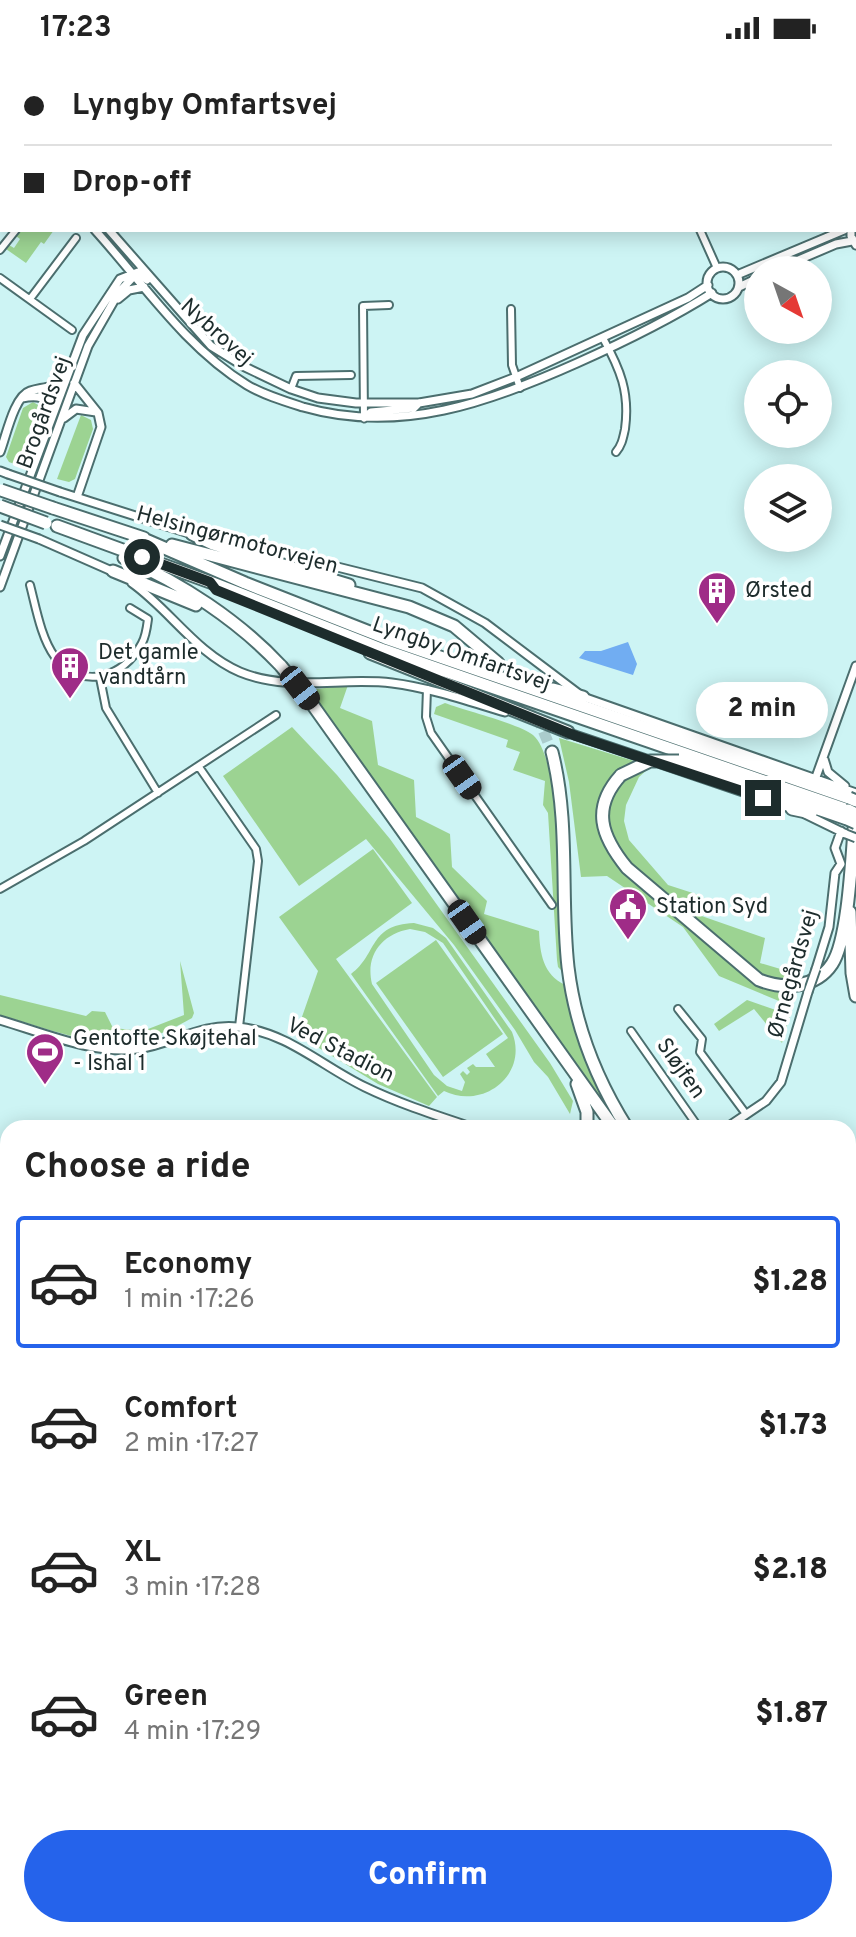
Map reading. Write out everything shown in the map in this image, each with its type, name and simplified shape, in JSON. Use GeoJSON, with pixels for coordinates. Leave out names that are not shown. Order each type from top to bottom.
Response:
{"type":"FeatureCollection","features":[{"type":"Feature","properties":{"kind":"highway","name":"Helsingørmotorvejen"},"geometry":{"type":"LineString","coordinates":[[0,490],[139,537],[409,607],[454,626],[498,663]]}},
{"type":"Feature","properties":{"kind":"highway","name":"Helsingørmotorvejen"},"geometry":{"type":"LineString","coordinates":[[0,506],[52,525],[163,578],[246,632],[281,666],[312,704],[608,1120]]}},
{"type":"Feature","properties":{"kind":"highway","name":"Lyngby Omfartsvej"},"geometry":{"type":"LineString","coordinates":[[52,525],[384,650],[853,805]]}},
{"type":"Feature","properties":{"kind":"highway"},"geometry":{"type":"LineString","coordinates":[[192,534],[213,544],[396,599],[409,607]]}},
{"type":"Feature","properties":{"kind":"highway","name":"Lyngby Omfartsvej"},"geometry":{"type":"LineString","coordinates":[[139,537],[258,588],[454,662],[853,805]]}},
{"type":"Feature","properties":{"kind":"highway"},"geometry":{"type":"LineString","coordinates":[[113,571],[192,603],[246,632]]}},
{"type":"Feature","properties":{"kind":"highway"},"geometry":{"type":"LineString","coordinates":[[210,582],[216,590],[568,732]]}},
{"type":"Feature","properties":{"kind":"highway"},"geometry":{"type":"LineString","coordinates":[[454,662],[499,671],[583,697]]}},
{"type":"Feature","properties":{"kind":"highway"},"geometry":{"type":"LineString","coordinates":[[552,752],[562,800],[568,967],[577,1016],[606,1095],[622,1120]]}},
{"type":"Feature","properties":{"kind":"highway"},"geometry":{"type":"LineString","coordinates":[[849,883],[836,957],[823,974],[787,987],[776,986],[759,980],[627,868],[613,851],[603,824],[602,809],[610,787],[621,775],[650,761],[679,761],[853,805]]}},
{"type":"Feature","properties":{"kind":"highway"},"geometry":{"type":"LineString","coordinates":[[792,809],[853,805]]}},
{"type":"Feature","properties":{"kind":"highway"},"geometry":{"type":"LineString","coordinates":[[853,805],[849,883],[852,973],[856,996]]}},
{"type":"Feature","properties":{"kind":"highway"},"geometry":{"type":"LineString","coordinates":[[566,1061],[587,1112],[587,1120]]}},
{"type":"Feature","properties":{"kind":"street"},"geometry":{"type":"LineString","coordinates":[[0,250],[14,232]]}},
{"type":"Feature","properties":{"kind":"street"},"geometry":{"type":"LineString","coordinates":[[95,232],[135,273],[172,303]]}},
{"type":"Feature","properties":{"kind":"street"},"geometry":{"type":"LineString","coordinates":[[95,232],[120,265],[120,279]]}},
{"type":"Feature","properties":{"kind":"street","name":"Nybrovej"},"geometry":{"type":"LineString","coordinates":[[111,232],[211,346],[245,367],[291,389],[318,398],[366,404],[419,403],[472,394],[710,289]]}},
{"type":"Feature","properties":{"kind":"street"},"geometry":{"type":"LineString","coordinates":[[701,232],[717,268]]}},
{"type":"Feature","properties":{"kind":"street"},"geometry":{"type":"LineString","coordinates":[[737,275],[839,232]]}},
{"type":"Feature","properties":{"kind":"street"},"geometry":{"type":"LineString","coordinates":[[30,299],[76,238]]}},
{"type":"Feature","properties":{"kind":"street"},"geometry":{"type":"LineString","coordinates":[[808,256],[836,244],[854,243]]}},
{"type":"Feature","properties":{"kind":"street"},"geometry":{"type":"LineString","coordinates":[[135,273],[136,260]]}},
{"type":"Feature","properties":{"kind":"street"},"geometry":{"type":"LineString","coordinates":[[717,268],[728,268],[737,275],[739,287]]}},
{"type":"Feature","properties":{"kind":"street"},"geometry":{"type":"LineString","coordinates":[[717,268],[708,279],[710,289],[720,298],[730,297],[744,285]]}},
{"type":"Feature","properties":{"kind":"street"},"geometry":{"type":"LineString","coordinates":[[120,279],[135,273]]}},
{"type":"Feature","properties":{"kind":"street","name":"Nybrovej"},"geometry":{"type":"LineString","coordinates":[[135,273],[144,287],[206,354],[248,385],[287,402],[327,412],[380,418],[440,413],[520,388],[668,321],[710,289]]}},
{"type":"Feature","properties":{"kind":"street","name":"Brogårdsvej"},"geometry":{"type":"LineString","coordinates":[[0,556],[70,380],[107,311],[135,273]]}},
{"type":"Feature","properties":{"kind":"street"},"geometry":{"type":"LineString","coordinates":[[0,278],[72,330]]}},
{"type":"Feature","properties":{"kind":"street","name":"Brogårdsvej"},"geometry":{"type":"LineString","coordinates":[[0,587],[61,421],[83,335],[120,279]]}},
{"type":"Feature","properties":{"kind":"street"},"geometry":{"type":"LineString","coordinates":[[107,311],[129,290],[144,287]]}},
{"type":"Feature","properties":{"kind":"street"},"geometry":{"type":"LineString","coordinates":[[389,305],[363,306],[368,416],[414,408],[419,403]]}},
{"type":"Feature","properties":{"kind":"street"},"geometry":{"type":"LineString","coordinates":[[511,309],[512,365],[520,388]]}},
{"type":"Feature","properties":{"kind":"street"},"geometry":{"type":"LineString","coordinates":[[603,338],[627,398],[622,443],[616,452]]}},
{"type":"Feature","properties":{"kind":"street"},"geometry":{"type":"LineString","coordinates":[[206,354],[211,346]]}},
{"type":"Feature","properties":{"kind":"street"},"geometry":{"type":"LineString","coordinates":[[287,402],[296,376],[351,375]]}},
{"type":"Feature","properties":{"kind":"street"},"geometry":{"type":"LineString","coordinates":[[0,452],[20,398],[31,391],[70,380],[98,413],[101,427],[77,497]]}},
{"type":"Feature","properties":{"kind":"street"},"geometry":{"type":"LineString","coordinates":[[20,398],[41,397],[49,403],[54,415]]}},
{"type":"Feature","properties":{"kind":"street"},"geometry":{"type":"LineString","coordinates":[[327,412],[359,413],[366,404]]}},
{"type":"Feature","properties":{"kind":"street"},"geometry":{"type":"LineString","coordinates":[[61,421],[76,409],[98,413]]}},
{"type":"Feature","properties":{"kind":"street"},"geometry":{"type":"LineString","coordinates":[[373,428],[380,418]]}},
{"type":"Feature","properties":{"kind":"street"},"geometry":{"type":"LineString","coordinates":[[4,472],[192,534],[422,588],[485,623],[583,697],[816,777],[853,805]]}},
{"type":"Feature","properties":{"kind":"street"},"geometry":{"type":"LineString","coordinates":[[0,525],[113,571],[159,603],[204,650],[243,673],[283,681],[361,681],[427,689],[568,732],[792,809],[856,838]]}},
{"type":"Feature","properties":{"kind":"street"},"geometry":{"type":"LineString","coordinates":[[30,585],[54,656],[77,674],[100,678],[125,665],[144,640],[148,619],[130,608]]}},
{"type":"Feature","properties":{"kind":"street"},"geometry":{"type":"LineString","coordinates":[[816,777],[856,666]]}},
{"type":"Feature","properties":{"kind":"street"},"geometry":{"type":"LineString","coordinates":[[100,678],[106,708],[158,793]]}},
{"type":"Feature","properties":{"kind":"street"},"geometry":{"type":"LineString","coordinates":[[427,689],[426,717],[431,733],[552,905]]}},
{"type":"Feature","properties":{"kind":"street"},"geometry":{"type":"LineString","coordinates":[[0,889],[84,841],[276,715]]}},
{"type":"Feature","properties":{"kind":"street"},"geometry":{"type":"LineString","coordinates":[[823,757],[830,775],[853,805]]}},
{"type":"Feature","properties":{"kind":"street"},"geometry":{"type":"LineString","coordinates":[[199,767],[256,849],[258,861],[239,1027]]}},
{"type":"Feature","properties":{"kind":"street","name":"Ørnegårdsvej"},"geometry":{"type":"LineString","coordinates":[[737,1120],[774,1093],[781,1082],[831,914],[835,873],[841,864],[835,848],[844,832]]}},
{"type":"Feature","properties":{"kind":"street"},"geometry":{"type":"LineString","coordinates":[[678,1009],[702,1039],[700,1052],[746,1114]]}},
{"type":"Feature","properties":{"kind":"street","name":"Ved Stadion"},"geometry":{"type":"LineString","coordinates":[[0,1020],[113,1050],[150,1047],[208,1027],[239,1027],[298,1046],[363,1087],[450,1120]]}},
{"type":"Feature","properties":{"kind":"street","name":"Sløjfen"},"geometry":{"type":"LineString","coordinates":[[631,1031],[693,1120]]}},
{"type":"Feature","properties":{"kind":"green space"},"geometry":{"type":"Polygon","coordinates":[[[19,232],[53,232],[26,263],[6,249],[9,245],[14,248],[20,239],[16,236],[19,232]]]}},
{"type":"Feature","properties":{"kind":"green space"},"geometry":{"type":"Polygon","coordinates":[[[33,402],[40,406],[17,465],[6,457],[23,408],[33,402]]]}},
{"type":"Feature","properties":{"kind":"green space"},"geometry":{"type":"Polygon","coordinates":[[[81,415],[91,420],[93,429],[75,479],[69,482],[57,479],[81,415]]]}},
{"type":"Feature","properties":{"kind":"green space"},"geometry":{"type":"Polygon","coordinates":[[[348,685],[340,708],[372,721],[378,765],[414,780],[416,817],[450,834],[452,867],[487,901],[484,914],[539,931],[544,962],[552,975],[565,985],[581,1045],[607,1109],[309,690],[348,685]]]}},
{"type":"Feature","properties":{"kind":"green space"},"geometry":{"type":"Polygon","coordinates":[[[445,703],[525,731],[533,735],[543,751],[556,810],[564,973],[558,967],[557,960],[548,813],[543,805],[545,781],[513,770],[520,752],[506,747],[508,740],[434,714],[436,707],[445,703]]]}},
{"type":"Feature","properties":{"kind":"green space"},"geometry":{"type":"Polygon","coordinates":[[[292,727],[390,839],[550,1063],[573,1101],[570,1114],[548,1077],[534,1062],[454,945],[366,839],[299,886],[223,776],[292,727]]]}},
{"type":"Feature","properties":{"kind":"green space"},"geometry":{"type":"Polygon","coordinates":[[[559,738],[634,761],[617,777],[599,818],[600,833],[608,850],[615,860],[764,987],[796,993],[791,1006],[719,976],[683,927],[607,876],[581,877],[569,782],[559,738]]]}},
{"type":"Feature","properties":{"kind":"green space"},"geometry":{"type":"Polygon","coordinates":[[[639,769],[648,769],[639,777],[626,805],[624,821],[629,840],[668,885],[699,895],[693,913],[765,938],[760,963],[804,976],[802,982],[771,981],[755,971],[623,856],[607,826],[608,800],[623,780],[639,769]]]}},
{"type":"Feature","properties":{"kind":"green space"},"geometry":{"type":"Polygon","coordinates":[[[373,849],[412,903],[336,959],[437,1097],[429,1106],[378,1084],[296,1034],[318,971],[279,917],[373,849]]]}},
{"type":"Feature","properties":{"kind":"green space"},"geometry":{"type":"Polygon","coordinates":[[[414,923],[433,928],[446,938],[512,1032],[516,1048],[514,1062],[499,1085],[487,1092],[459,1096],[444,1091],[438,1096],[351,974],[381,935],[399,925],[414,923]],[[410,929],[384,941],[371,964],[372,984],[434,1075],[447,1086],[462,1091],[465,1082],[460,1074],[463,1071],[467,1075],[470,1072],[467,1068],[473,1064],[476,1067],[495,1067],[486,1054],[508,1038],[443,943],[425,932],[410,929]]]}},
{"type":"Feature","properties":{"kind":"green space"},"geometry":{"type":"Polygon","coordinates":[[[436,940],[503,1034],[443,1077],[376,983],[436,940]]]}},
{"type":"Feature","properties":{"kind":"green space"},"geometry":{"type":"Polygon","coordinates":[[[180,961],[194,1013],[192,1018],[141,1040],[120,1043],[86,1039],[0,1015],[0,995],[86,1016],[92,1011],[105,1012],[113,1028],[143,1031],[184,1015],[180,961]]]}},
{"type":"Feature","properties":{"kind":"green space"},"geometry":{"type":"Polygon","coordinates":[[[747,1000],[790,1015],[782,1043],[754,1009],[719,1031],[714,1024],[747,1000]]]}},
{"type":"Feature","properties":{"kind":"water"},"geometry":{"type":"Polygon","coordinates":[[[628,642],[637,664],[633,675],[579,658],[585,651],[601,651],[628,642]]]}},
{"type":"Feature","properties":{"kind":"tunnel"},"geometry":{"type":"LineString","coordinates":[[498,663],[538,718],[552,752]]}},
{"type":"Feature","properties":{"kind":"place","name":"Ørsted"},"geometry":{"type":"Point","coordinates":[717,625]}},
{"type":"Feature","properties":{"kind":"place","name":"Det gamle vandtårn"},"geometry":{"type":"Point","coordinates":[70,700]}},
{"type":"Feature","properties":{"kind":"place","name":"Station Syd"},"geometry":{"type":"Point","coordinates":[628,941]}},
{"type":"Feature","properties":{"kind":"place","name":"Gentofte Skøjtehal - Ishal 1"},"geometry":{"type":"Point","coordinates":[45,1086]}},
{"type":"Feature","properties":{"kind":"route"},"geometry":{"type":"LineString","coordinates":[[142,557],[210,582],[216,590],[576,736],[763,798]]}}]}
